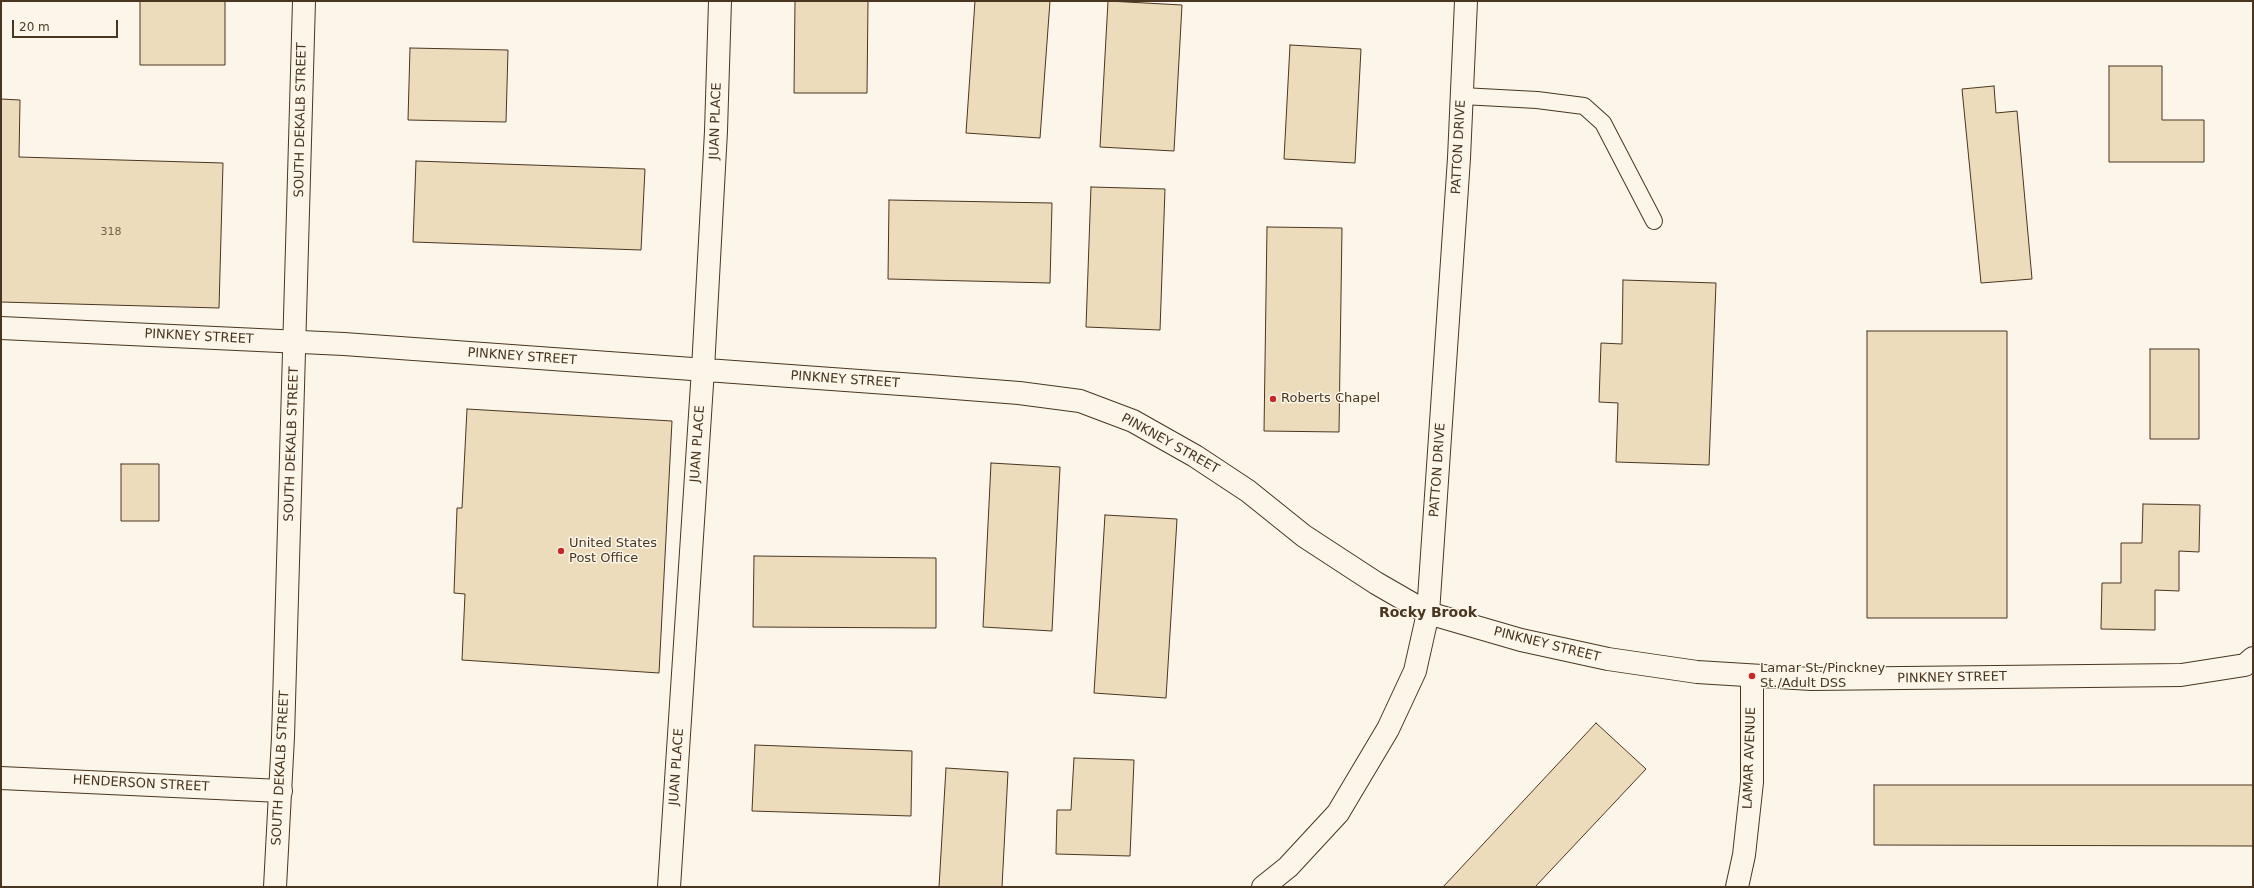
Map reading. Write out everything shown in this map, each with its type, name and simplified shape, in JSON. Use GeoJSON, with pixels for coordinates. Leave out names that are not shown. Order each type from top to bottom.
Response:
{"type":"FeatureCollection","features":[{"type":"Feature","properties":{"kind":"street","name":"SOUTH DEKALB STREET"},"geometry":{"type":"LineString","coordinates":[[275,887],[281,790],[304,1]]}},
{"type":"Feature","properties":{"kind":"street","name":"JUAN PLACE"},"geometry":{"type":"LineString","coordinates":[[669,887],[703,369],[716,131],[720,1]]}},
{"type":"Feature","properties":{"kind":"street","name":"PATTON DRIVE"},"geometry":{"type":"LineString","coordinates":[[1263,887],[1288,867],[1338,813],[1388,729],[1415,670],[1428,613],[1462,96],[1466,1]]}},
{"type":"Feature","properties":{"kind":"street","name":"PINKNEY STREET"},"geometry":{"type":"LineString","coordinates":[[1,328],[295,342],[703,369],[1019,393],[1080,401],[1133,420],[1195,456],[1248,491],[1304,536],[1376,583],[1428,613],[1521,640],[1608,659],[1697,672],[1811,679],[2181,675],[2249,662]]}},
{"type":"Feature","properties":{"kind":"street","name":"LAMAR AVENUE"},"geometry":{"type":"LineString","coordinates":[[1737,887],[1744,855],[1752,782],[1752,676]]}},
{"type":"Feature","properties":{"kind":"street","name":"HENDERSON STREET"},"geometry":{"type":"LineString","coordinates":[[1,778],[281,790]]}},
{"type":"Feature","properties":{"kind":"lane"},"geometry":{"type":"LineString","coordinates":[[1462,96],[1537,100],[1584,106],[1603,123],[1654,221]]}},
{"type":"Feature","properties":{"kind":"building"},"geometry":{"type":"Polygon","coordinates":[[[140,1],[225,1],[225,65],[140,65],[140,1]]]}},
{"type":"Feature","properties":{"kind":"building"},"geometry":{"type":"Polygon","coordinates":[[[795,1],[868,1],[867,93],[794,93],[795,1]]]}},
{"type":"Feature","properties":{"kind":"building"},"geometry":{"type":"Polygon","coordinates":[[[975,1],[1050,1],[1040,138],[966,133],[975,1]]]}},
{"type":"Feature","properties":{"kind":"building"},"geometry":{"type":"Polygon","coordinates":[[[1108,1],[1182,5],[1174,151],[1100,147],[1108,1]]]}},
{"type":"Feature","properties":{"kind":"building"},"geometry":{"type":"Polygon","coordinates":[[[1290,45],[1361,49],[1355,163],[1284,159],[1290,45]]]}},
{"type":"Feature","properties":{"kind":"building"},"geometry":{"type":"Polygon","coordinates":[[[410,48],[508,50],[506,122],[408,120],[410,48]]]}},
{"type":"Feature","properties":{"kind":"building"},"geometry":{"type":"Polygon","coordinates":[[[2109,66],[2162,66],[2162,120],[2204,120],[2204,162],[2109,162],[2109,66]]]}},
{"type":"Feature","properties":{"kind":"building"},"geometry":{"type":"Polygon","coordinates":[[[1994,86],[1996,113],[2017,111],[2032,279],[1981,283],[1962,89],[1994,86]]]}},
{"type":"Feature","properties":{"kind":"building"},"geometry":{"type":"Polygon","coordinates":[[[1,99],[20,100],[19,157],[223,163],[219,308],[1,302],[1,99]]]}},
{"type":"Feature","properties":{"kind":"building"},"geometry":{"type":"Polygon","coordinates":[[[416,161],[645,169],[641,250],[413,242],[416,161]]]}},
{"type":"Feature","properties":{"kind":"building"},"geometry":{"type":"Polygon","coordinates":[[[1091,187],[1165,189],[1160,330],[1086,327],[1091,187]]]}},
{"type":"Feature","properties":{"kind":"building"},"geometry":{"type":"Polygon","coordinates":[[[889,200],[1052,203],[1050,283],[888,279],[889,200]]]}},
{"type":"Feature","properties":{"kind":"building"},"geometry":{"type":"Polygon","coordinates":[[[1267,227],[1342,228],[1339,432],[1264,431],[1267,227]]]}},
{"type":"Feature","properties":{"kind":"building"},"geometry":{"type":"Polygon","coordinates":[[[1623,280],[1716,283],[1709,465],[1616,462],[1618,403],[1599,402],[1601,343],[1622,344],[1623,280]]]}},
{"type":"Feature","properties":{"kind":"building"},"geometry":{"type":"Polygon","coordinates":[[[1867,331],[2007,331],[2007,618],[1867,618],[1867,331]]]}},
{"type":"Feature","properties":{"kind":"building"},"geometry":{"type":"Polygon","coordinates":[[[2150,349],[2199,349],[2199,439],[2150,439],[2150,349]]]}},
{"type":"Feature","properties":{"kind":"building","name":"United States Post Office"},"geometry":{"type":"Polygon","coordinates":[[[467,409],[672,421],[659,673],[462,660],[465,594],[454,593],[457,508],[462,508],[467,409]]]}},
{"type":"Feature","properties":{"kind":"building"},"geometry":{"type":"Polygon","coordinates":[[[991,463],[1060,467],[1052,631],[983,627],[991,463]]]}},
{"type":"Feature","properties":{"kind":"building"},"geometry":{"type":"Polygon","coordinates":[[[121,464],[159,464],[159,521],[121,521],[121,464]]]}},
{"type":"Feature","properties":{"kind":"building"},"geometry":{"type":"Polygon","coordinates":[[[2143,504],[2200,505],[2199,552],[2179,551],[2179,591],[2155,590],[2155,630],[2101,629],[2102,583],[2121,583],[2121,543],[2142,543],[2143,504]]]}},
{"type":"Feature","properties":{"kind":"building"},"geometry":{"type":"Polygon","coordinates":[[[1105,515],[1177,519],[1166,698],[1094,693],[1105,515]]]}},
{"type":"Feature","properties":{"kind":"building"},"geometry":{"type":"Polygon","coordinates":[[[754,556],[936,558],[936,628],[753,627],[754,556]]]}},
{"type":"Feature","properties":{"kind":"building"},"geometry":{"type":"Polygon","coordinates":[[[1596,723],[1646,769],[1535,887],[1443,887],[1596,723]]]}},
{"type":"Feature","properties":{"kind":"building"},"geometry":{"type":"Polygon","coordinates":[[[755,745],[912,751],[911,816],[752,811],[755,745]]]}},
{"type":"Feature","properties":{"kind":"building"},"geometry":{"type":"Polygon","coordinates":[[[1074,758],[1134,760],[1130,856],[1056,854],[1057,810],[1071,810],[1074,758]]]}},
{"type":"Feature","properties":{"kind":"building"},"geometry":{"type":"Polygon","coordinates":[[[946,768],[1008,772],[1002,887],[939,887],[946,768]]]}},
{"type":"Feature","properties":{"kind":"building"},"geometry":{"type":"Polygon","coordinates":[[[1874,785],[2253,785],[2253,846],[1874,845],[1874,785]]]}},
{"type":"Feature","properties":{"kind":"place","name":"Roberts Chapel"},"geometry":{"type":"Point","coordinates":[1273,399]}},
{"type":"Feature","properties":{"kind":"place","name":"United States Post Office"},"geometry":{"type":"Point","coordinates":[561,551]}},
{"type":"Feature","properties":{"kind":"place","name":"Lamar St./Pinckney St./Adult DSS"},"geometry":{"type":"Point","coordinates":[1752,676]}},
{"type":"Feature","properties":{"kind":"district","name":"Rocky Brook"},"geometry":{"type":"Point","coordinates":[1428,613]}}]}
